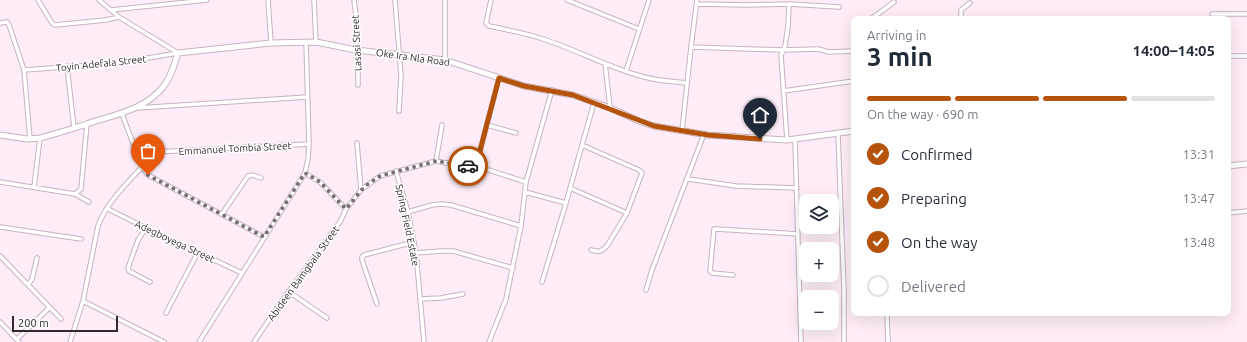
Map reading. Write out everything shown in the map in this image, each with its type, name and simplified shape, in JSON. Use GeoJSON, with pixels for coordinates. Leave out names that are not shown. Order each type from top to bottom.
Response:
{"type":"FeatureCollection","features":[{"type":"Feature","properties":{"kind":"street"},"geometry":{"type":"LineString","coordinates":[[38,0],[52,23],[55,25],[106,20],[119,17]]}},
{"type":"Feature","properties":{"kind":"street"},"geometry":{"type":"LineString","coordinates":[[0,135],[30,139],[40,138],[122,114],[157,94],[164,86],[172,72],[178,53],[119,17],[99,0]]}},
{"type":"Feature","properties":{"kind":"street"},"geometry":{"type":"LineString","coordinates":[[111,10],[207,0]]}},
{"type":"Feature","properties":{"kind":"street"},"geometry":{"type":"LineString","coordinates":[[268,0],[271,43]]}},
{"type":"Feature","properties":{"kind":"street"},"geometry":{"type":"LineString","coordinates":[[314,0],[316,42]]}},
{"type":"Feature","properties":{"kind":"street","name":"Lasasi Street"},"geometry":{"type":"LineString","coordinates":[[354,0],[357,24],[356,50],[358,57],[358,85]]}},
{"type":"Feature","properties":{"kind":"street"},"geometry":{"type":"LineString","coordinates":[[395,0],[401,76],[399,110]]}},
{"type":"Feature","properties":{"kind":"street"},"geometry":{"type":"LineString","coordinates":[[445,0],[445,60]]}},
{"type":"Feature","properties":{"kind":"street"},"geometry":{"type":"LineString","coordinates":[[490,0],[486,23],[489,26],[542,38],[626,71],[654,79],[687,83]]}},
{"type":"Feature","properties":{"kind":"street"},"geometry":{"type":"LineString","coordinates":[[567,0],[639,29]]}},
{"type":"Feature","properties":{"kind":"street"},"geometry":{"type":"LineString","coordinates":[[626,71],[648,0]]}},
{"type":"Feature","properties":{"kind":"street"},"geometry":{"type":"LineString","coordinates":[[783,4],[784,0]]}},
{"type":"Feature","properties":{"kind":"street"},"geometry":{"type":"LineString","coordinates":[[682,131],[697,2],[746,5],[789,4],[839,7]]}},
{"type":"Feature","properties":{"kind":"street"},"geometry":{"type":"LineString","coordinates":[[875,16],[894,2]]}},
{"type":"Feature","properties":{"kind":"street"},"geometry":{"type":"LineString","coordinates":[[961,16],[961,10],[970,3]]}},
{"type":"Feature","properties":{"kind":"street"},"geometry":{"type":"LineString","coordinates":[[787,140],[781,55],[785,46],[788,27],[789,4]]}},
{"type":"Feature","properties":{"kind":"street"},"geometry":{"type":"LineString","coordinates":[[1212,14],[1247,14]]}},
{"type":"Feature","properties":{"kind":"street"},"geometry":{"type":"LineString","coordinates":[[0,23],[7,22],[9,25],[24,70],[30,139]]}},
{"type":"Feature","properties":{"kind":"street"},"geometry":{"type":"LineString","coordinates":[[199,342],[305,173],[308,159],[306,42]]}},
{"type":"Feature","properties":{"kind":"street","name":"Oke Ira Nla Road"},"geometry":{"type":"LineString","coordinates":[[178,53],[271,43],[316,42],[356,50],[445,60],[524,86],[573,95],[654,126],[682,131],[746,138],[787,140],[851,132]]}},
{"type":"Feature","properties":{"kind":"street"},"geometry":{"type":"LineString","coordinates":[[691,48],[782,50],[818,49],[829,52],[851,51]]}},
{"type":"Feature","properties":{"kind":"street","name":"Toyin Adefala Street"},"geometry":{"type":"LineString","coordinates":[[24,70],[118,63],[178,53]]}},
{"type":"Feature","properties":{"kind":"street"},"geometry":{"type":"LineString","coordinates":[[1231,56],[1247,56]]}},
{"type":"Feature","properties":{"kind":"street"},"geometry":{"type":"LineString","coordinates":[[605,63],[610,108]]}},
{"type":"Feature","properties":{"kind":"street"},"geometry":{"type":"LineString","coordinates":[[67,66],[74,128]]}},
{"type":"Feature","properties":{"kind":"street"},"geometry":{"type":"LineString","coordinates":[[476,166],[499,78]]}},
{"type":"Feature","properties":{"kind":"street"},"geometry":{"type":"LineString","coordinates":[[783,91],[851,81]]}},
{"type":"Feature","properties":{"kind":"street"},"geometry":{"type":"LineString","coordinates":[[489,342],[506,299],[521,226],[526,182],[552,90]]}},
{"type":"Feature","properties":{"kind":"street"},"geometry":{"type":"LineString","coordinates":[[134,108],[307,98]]}},
{"type":"Feature","properties":{"kind":"street"},"geometry":{"type":"LineString","coordinates":[[542,282],[594,103]]}},
{"type":"Feature","properties":{"kind":"street"},"geometry":{"type":"LineString","coordinates":[[122,114],[142,167],[148,175],[264,237]]}},
{"type":"Feature","properties":{"kind":"street"},"geometry":{"type":"LineString","coordinates":[[76,194],[81,189],[87,123]]}},
{"type":"Feature","properties":{"kind":"street"},"geometry":{"type":"LineString","coordinates":[[436,161],[442,125]]}},
{"type":"Feature","properties":{"kind":"street"},"geometry":{"type":"LineString","coordinates":[[487,125],[516,133]]}},
{"type":"Feature","properties":{"kind":"street"},"geometry":{"type":"LineString","coordinates":[[646,290],[652,270],[704,134]]}},
{"type":"Feature","properties":{"kind":"street"},"geometry":{"type":"LineString","coordinates":[[838,134],[844,290],[844,342]]}},
{"type":"Feature","properties":{"kind":"street"},"geometry":{"type":"LineString","coordinates":[[34,187],[40,138]]}},
{"type":"Feature","properties":{"kind":"street"},"geometry":{"type":"LineString","coordinates":[[795,140],[801,342]]}},
{"type":"Feature","properties":{"kind":"street"},"geometry":{"type":"LineString","coordinates":[[357,143],[361,190]]}},
{"type":"Feature","properties":{"kind":"street","name":"Emmanuel Tombia Street"},"geometry":{"type":"LineString","coordinates":[[137,153],[308,144]]}},
{"type":"Feature","properties":{"kind":"street"},"geometry":{"type":"LineString","coordinates":[[582,144],[642,171],[627,213],[607,246],[598,252],[591,250]]}},
{"type":"Feature","properties":{"kind":"street","name":"Abideen Bamgbala Street"},"geometry":{"type":"LineString","coordinates":[[254,342],[340,222],[346,209],[361,190],[380,176],[436,161],[462,166],[476,166],[526,182]]}},
{"type":"Feature","properties":{"kind":"street"},"geometry":{"type":"LineString","coordinates":[[1231,166],[1247,164]]}},
{"type":"Feature","properties":{"kind":"street"},"geometry":{"type":"LineString","coordinates":[[70,342],[83,301],[98,226],[101,218],[124,187],[142,167]]}},
{"type":"Feature","properties":{"kind":"street","name":"Spring Field Estate"},"geometry":{"type":"LineString","coordinates":[[396,172],[408,212],[416,253],[424,342]]}},
{"type":"Feature","properties":{"kind":"street"},"geometry":{"type":"LineString","coordinates":[[305,173],[320,182],[346,209]]}},
{"type":"Feature","properties":{"kind":"street"},"geometry":{"type":"LineString","coordinates":[[222,214],[248,176],[253,175],[261,178]]}},
{"type":"Feature","properties":{"kind":"street"},"geometry":{"type":"LineString","coordinates":[[688,179],[736,186],[797,188]]}},
{"type":"Feature","properties":{"kind":"street"},"geometry":{"type":"LineString","coordinates":[[0,182],[76,194],[89,202]]}},
{"type":"Feature","properties":{"kind":"street"},"geometry":{"type":"LineString","coordinates":[[570,188],[627,213]]}},
{"type":"Feature","properties":{"kind":"street"},"geometry":{"type":"LineString","coordinates":[[525,192],[566,203]]}},
{"type":"Feature","properties":{"kind":"street"},"geometry":{"type":"LineString","coordinates":[[408,212],[432,205],[442,204],[472,211],[521,226]]}},
{"type":"Feature","properties":{"kind":"street","name":"Adegboyega Street"},"geometry":{"type":"LineString","coordinates":[[108,209],[242,273]]}},
{"type":"Feature","properties":{"kind":"street"},"geometry":{"type":"LineString","coordinates":[[1231,213],[1247,211]]}},
{"type":"Feature","properties":{"kind":"street"},"geometry":{"type":"LineString","coordinates":[[0,227],[81,238]]}},
{"type":"Feature","properties":{"kind":"street"},"geometry":{"type":"LineString","coordinates":[[146,228],[138,240],[128,270],[150,282]]}},
{"type":"Feature","properties":{"kind":"street"},"geometry":{"type":"LineString","coordinates":[[733,275],[712,273],[710,271],[713,241],[716,229],[798,234]]}},
{"type":"Feature","properties":{"kind":"street"},"geometry":{"type":"LineString","coordinates":[[377,304],[362,257],[364,255],[414,242]]}},
{"type":"Feature","properties":{"kind":"street"},"geometry":{"type":"LineString","coordinates":[[416,253],[453,251],[513,268]]}},
{"type":"Feature","properties":{"kind":"street"},"geometry":{"type":"LineString","coordinates":[[166,313],[198,252]]}},
{"type":"Feature","properties":{"kind":"street"},"geometry":{"type":"LineString","coordinates":[[0,256],[61,319]]}},
{"type":"Feature","properties":{"kind":"street"},"geometry":{"type":"LineString","coordinates":[[28,285],[32,279],[38,258]]}},
{"type":"Feature","properties":{"kind":"street"},"geometry":{"type":"LineString","coordinates":[[289,292],[327,318]]}},
{"type":"Feature","properties":{"kind":"street"},"geometry":{"type":"LineString","coordinates":[[420,299],[441,298],[463,294]]}},
{"type":"Feature","properties":{"kind":"street"},"geometry":{"type":"LineString","coordinates":[[83,301],[164,342]]}},
{"type":"Feature","properties":{"kind":"street"},"geometry":{"type":"LineString","coordinates":[[0,322],[18,341],[49,308]]}},
{"type":"Feature","properties":{"kind":"street"},"geometry":{"type":"LineString","coordinates":[[887,316],[888,342]]}},
{"type":"Feature","properties":{"kind":"way so far"},"geometry":{"type":"LineString","coordinates":[[148,175],[264,237],[305,173],[320,182],[346,209],[364,187],[380,176],[436,161],[468,166]]}},
{"type":"Feature","properties":{"kind":"route"},"geometry":{"type":"LineString","coordinates":[[468,166],[476,166],[499,78],[524,86],[573,95],[654,126],[708,135],[760,139]]}}]}
